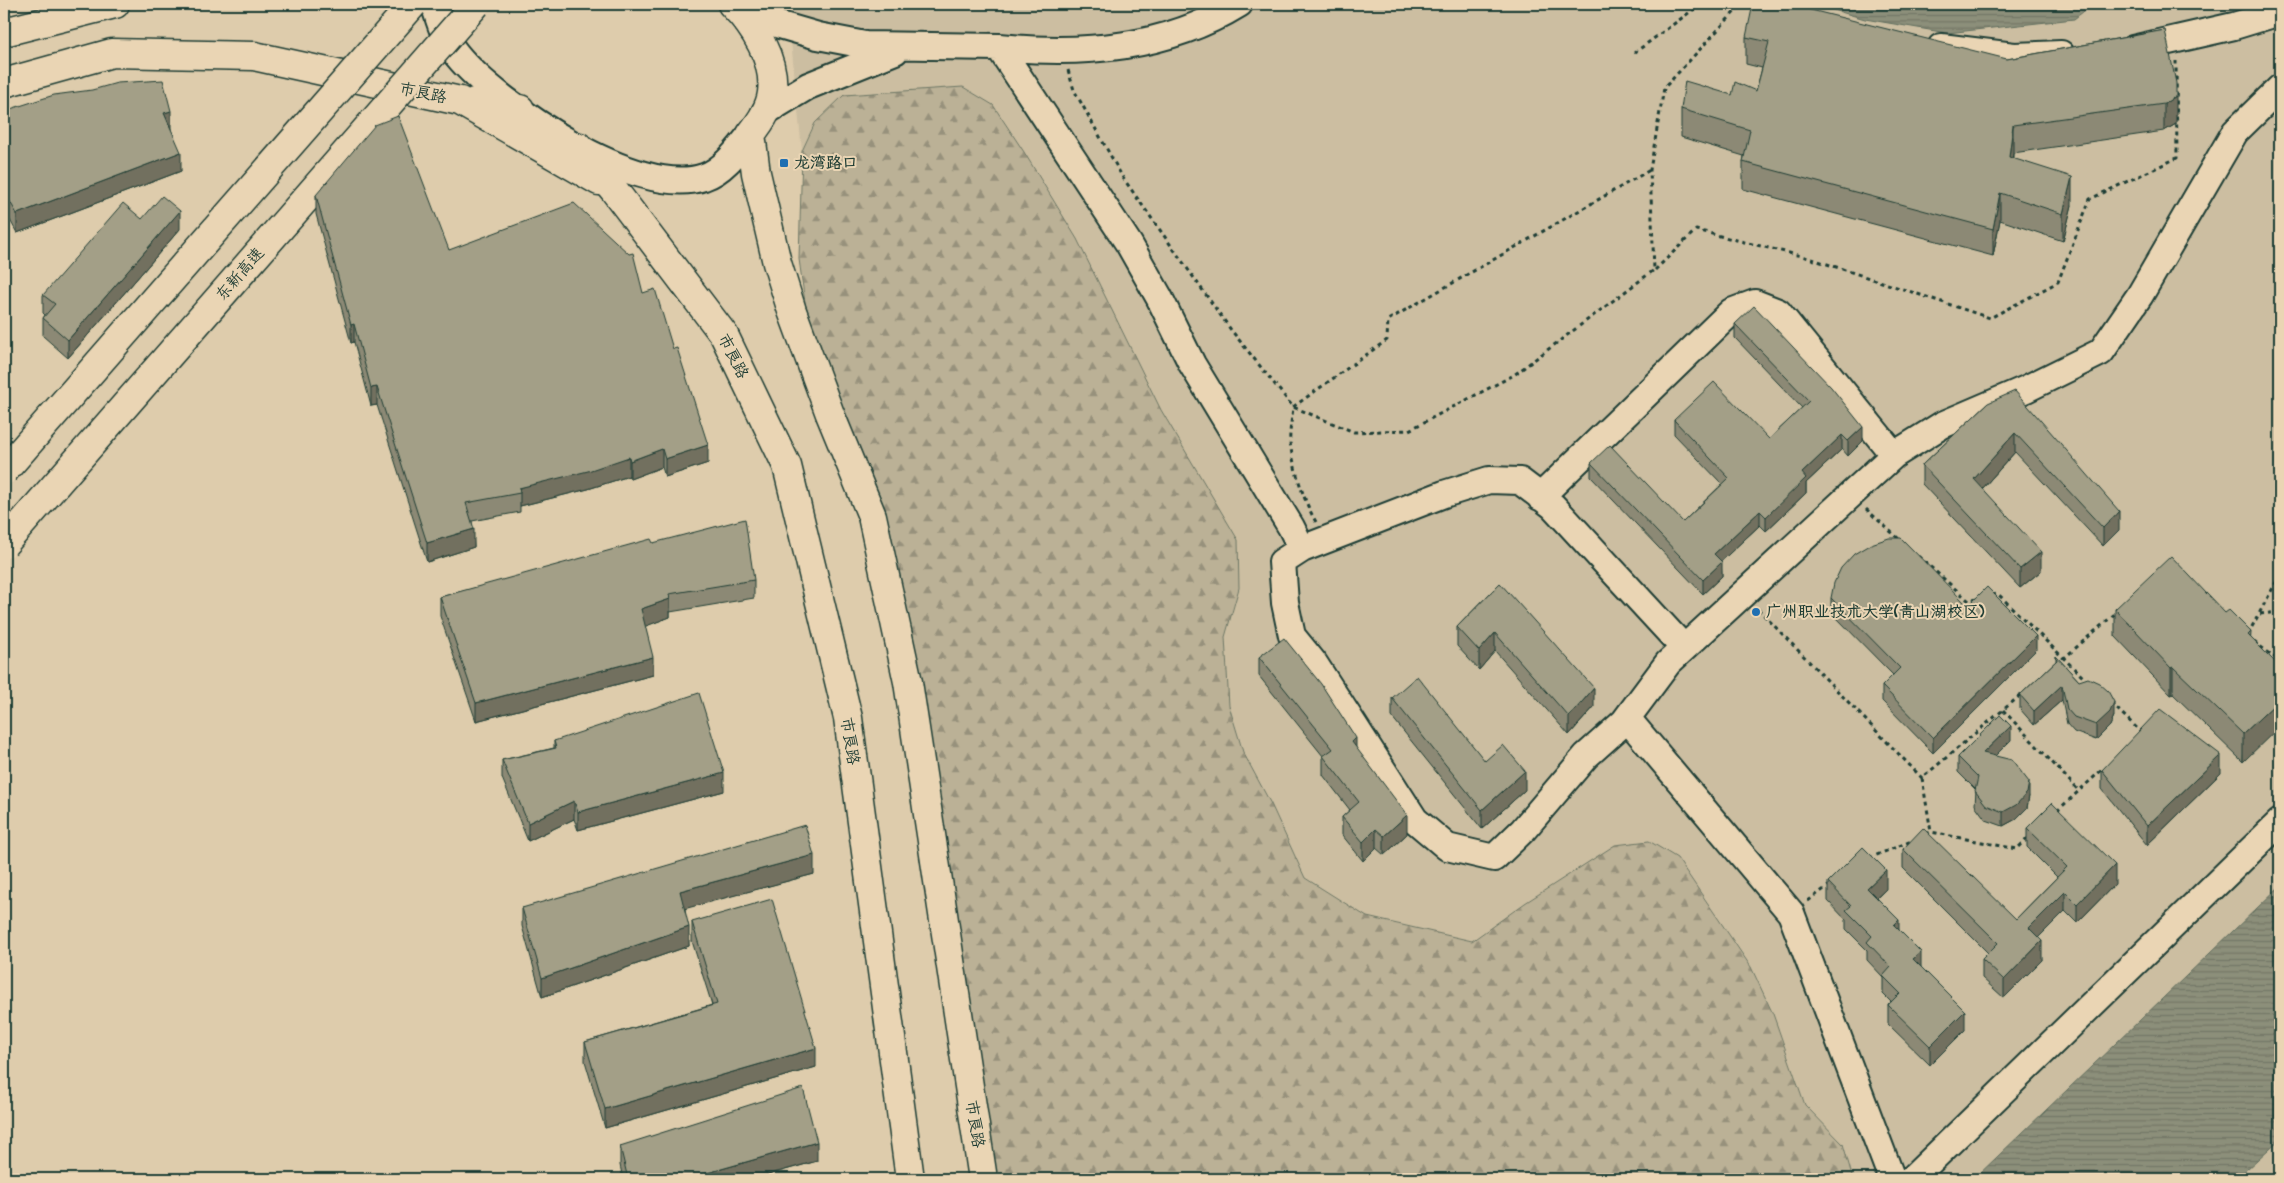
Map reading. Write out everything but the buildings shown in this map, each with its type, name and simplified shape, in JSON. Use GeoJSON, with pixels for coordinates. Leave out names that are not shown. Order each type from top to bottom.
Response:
{"type":"FeatureCollection","features":[{"type":"Feature","properties":{"kind":"highway"},"geometry":{"type":"LineString","coordinates":[[4,32],[115,4]]}},
{"type":"Feature","properties":{"kind":"highway"},"geometry":{"type":"LineString","coordinates":[[4,471],[412,4]]}},
{"type":"Feature","properties":{"kind":"highway","name":"东新高速"},"geometry":{"type":"LineString","coordinates":[[4,544],[476,4]]}},
{"type":"Feature","properties":{"kind":"highway"},"geometry":{"type":"LineString","coordinates":[[737,9],[762,44],[770,70],[772,94],[762,119],[751,134]]}},
{"type":"Feature","properties":{"kind":"highway","name":"市良路"},"geometry":{"type":"LineString","coordinates":[[4,83],[112,53],[254,56],[460,101],[614,190],[724,335],[787,466],[848,718],[910,1179]]}},
{"type":"Feature","properties":{"kind":"highway"},"geometry":{"type":"LineString","coordinates":[[460,101],[520,109]]}},
{"type":"Feature","properties":{"kind":"highway","name":"市良路"},"geometry":{"type":"LineString","coordinates":[[751,134],[756,173],[777,263],[792,311],[830,414],[872,516],[908,682],[983,1179]]}},
{"type":"Feature","properties":{"kind":"highway"},"geometry":{"type":"LineString","coordinates":[[579,147],[614,190]]}},
{"type":"Feature","properties":{"kind":"street"},"geometry":{"type":"LineString","coordinates":[[434,4],[442,29],[456,54],[475,74],[520,109],[579,147],[630,172],[687,181],[705,177],[739,150],[751,134]]}},
{"type":"Feature","properties":{"kind":"street"},"geometry":{"type":"LineString","coordinates":[[737,9],[818,36],[865,45],[999,47],[1062,51],[1103,50],[1189,30],[1239,4]]}},
{"type":"Feature","properties":{"kind":"street"},"geometry":{"type":"LineString","coordinates":[[1919,44],[2014,56],[2125,51],[2280,12]]}},
{"type":"Feature","properties":{"kind":"street"},"geometry":{"type":"LineString","coordinates":[[765,112],[808,86],[864,62],[907,47]]}},
{"type":"Feature","properties":{"kind":"street"},"geometry":{"type":"LineString","coordinates":[[999,47],[1129,244],[1159,297],[1192,364],[1291,527],[1302,549]]}},
{"type":"Feature","properties":{"kind":"street"},"geometry":{"type":"LineString","coordinates":[[1684,648],[1553,506],[1520,482],[1489,480],[1327,539],[1302,549],[1282,562],[1285,603],[1292,636],[1314,663],[1415,820],[1447,847],[1494,858],[1523,830],[1586,756],[1624,722],[1668,662],[1684,648],[1743,594],[1894,455],[1942,425],[2026,389],[2101,352],[2140,295],[2235,132],[2280,88]]}},
{"type":"Feature","properties":{"kind":"street"},"geometry":{"type":"LineString","coordinates":[[1540,496],[1731,312],[1755,304],[1778,312],[1894,455]]}},
{"type":"Feature","properties":{"kind":"street"},"geometry":{"type":"LineString","coordinates":[[1624,722],[1630,722],[1791,913],[1892,1179]]}},
{"type":"Feature","properties":{"kind":"street"},"geometry":{"type":"LineString","coordinates":[[1912,1179],[2280,822]]}},
{"type":"Feature","properties":{"kind":"path"},"geometry":{"type":"LineString","coordinates":[[1634,53],[1701,4]]}},
{"type":"Feature","properties":{"kind":"path"},"geometry":{"type":"LineString","coordinates":[[1654,270],[1650,170],[1664,88],[1742,4]]}},
{"type":"Feature","properties":{"kind":"path"},"geometry":{"type":"LineString","coordinates":[[1062,51],[1074,90],[1123,178],[1231,330],[1293,407],[1354,432],[1408,430],[1514,375],[1654,270],[1696,230],[1810,258],[1990,318],[2058,282],[2090,199],[2178,158],[2176,39]]}},
{"type":"Feature","properties":{"kind":"path"},"geometry":{"type":"LineString","coordinates":[[1327,539],[1310,512],[1290,442],[1293,407],[1387,340],[1388,320],[1650,170]]}},
{"type":"Feature","properties":{"kind":"path"},"geometry":{"type":"LineString","coordinates":[[1850,495],[1902,542]]}},
{"type":"Feature","properties":{"kind":"path"},"geometry":{"type":"LineString","coordinates":[[1917,555],[1969,601],[1978,599]]}},
{"type":"Feature","properties":{"kind":"path"},"geometry":{"type":"LineString","coordinates":[[2247,637],[2280,575]]}},
{"type":"Feature","properties":{"kind":"path"},"geometry":{"type":"LineString","coordinates":[[1743,594],[1922,778],[1932,832]]}},
{"type":"Feature","properties":{"kind":"path"},"geometry":{"type":"LineString","coordinates":[[1988,596],[1998,594],[2092,685]]}},
{"type":"Feature","properties":{"kind":"path"},"geometry":{"type":"LineString","coordinates":[[2056,665],[2119,610]]}},
{"type":"Feature","properties":{"kind":"path"},"geometry":{"type":"LineString","coordinates":[[2259,614],[2280,612]]}},
{"type":"Feature","properties":{"kind":"path"},"geometry":{"type":"LineString","coordinates":[[2240,630],[2280,661]]}},
{"type":"Feature","properties":{"kind":"path"},"geometry":{"type":"LineString","coordinates":[[1922,778],[2026,690]]}},
{"type":"Feature","properties":{"kind":"path"},"geometry":{"type":"LineString","coordinates":[[2106,699],[2142,732],[2135,739]]}},
{"type":"Feature","properties":{"kind":"path"},"geometry":{"type":"LineString","coordinates":[[2003,710],[2079,791]]}},
{"type":"Feature","properties":{"kind":"path"},"geometry":{"type":"LineString","coordinates":[[2051,817],[2107,765]]}},
{"type":"Feature","properties":{"kind":"path"},"geometry":{"type":"LineString","coordinates":[[1862,861],[1932,832],[2017,849],[2031,836]]}},
{"type":"Feature","properties":{"kind":"path"},"geometry":{"type":"LineString","coordinates":[[1791,913],[1836,880]]}},
{"type":"Feature","properties":{"kind":"shaded area","name":"广州职业技术大学(青山湖校区)"},"geometry":{"type":"Polygon","coordinates":[[[775,4],[2280,4],[2280,1179],[1853,1179],[1843,1144],[1805,1105],[1773,1014],[1751,967],[1677,858],[1525,903],[1472,941],[1367,917],[1305,878],[1271,804],[1243,752],[1229,706],[1225,636],[1239,588],[1161,410],[1077,239],[1024,152],[815,123],[802,151],[790,31],[775,4]]]}},
{"type":"Feature","properties":{"kind":"shaded area"},"geometry":{"type":"Polygon","coordinates":[[[1813,4],[2093,4],[2074,19],[1947,33],[1865,19],[1813,4]]]}},
{"type":"Feature","properties":{"kind":"shaded area"},"geometry":{"type":"Polygon","coordinates":[[[2280,886],[2280,1139],[2236,1179],[1974,1179],[2280,886]]]}},
{"type":"Feature","properties":{"kind":"green space"},"geometry":{"type":"Polygon","coordinates":[[[963,87],[993,105],[1077,239],[1161,410],[1238,540],[1239,588],[1225,637],[1229,706],[1243,752],[1271,804],[1305,878],[1367,917],[1472,941],[1525,903],[1615,845],[1649,841],[1677,858],[1751,967],[1773,1014],[1805,1105],[1843,1144],[1853,1179],[986,1179],[899,594],[806,310],[799,259],[802,151],[815,123],[844,95],[963,87]]]}},
{"type":"Feature","properties":{"kind":"place","name":"龙湾路口"},"geometry":{"type":"Point","coordinates":[784,163]}},
{"type":"Feature","properties":{"kind":"place","name":"广州职业技术大学(青山湖校区)"},"geometry":{"type":"Point","coordinates":[1756,612]}}]}
